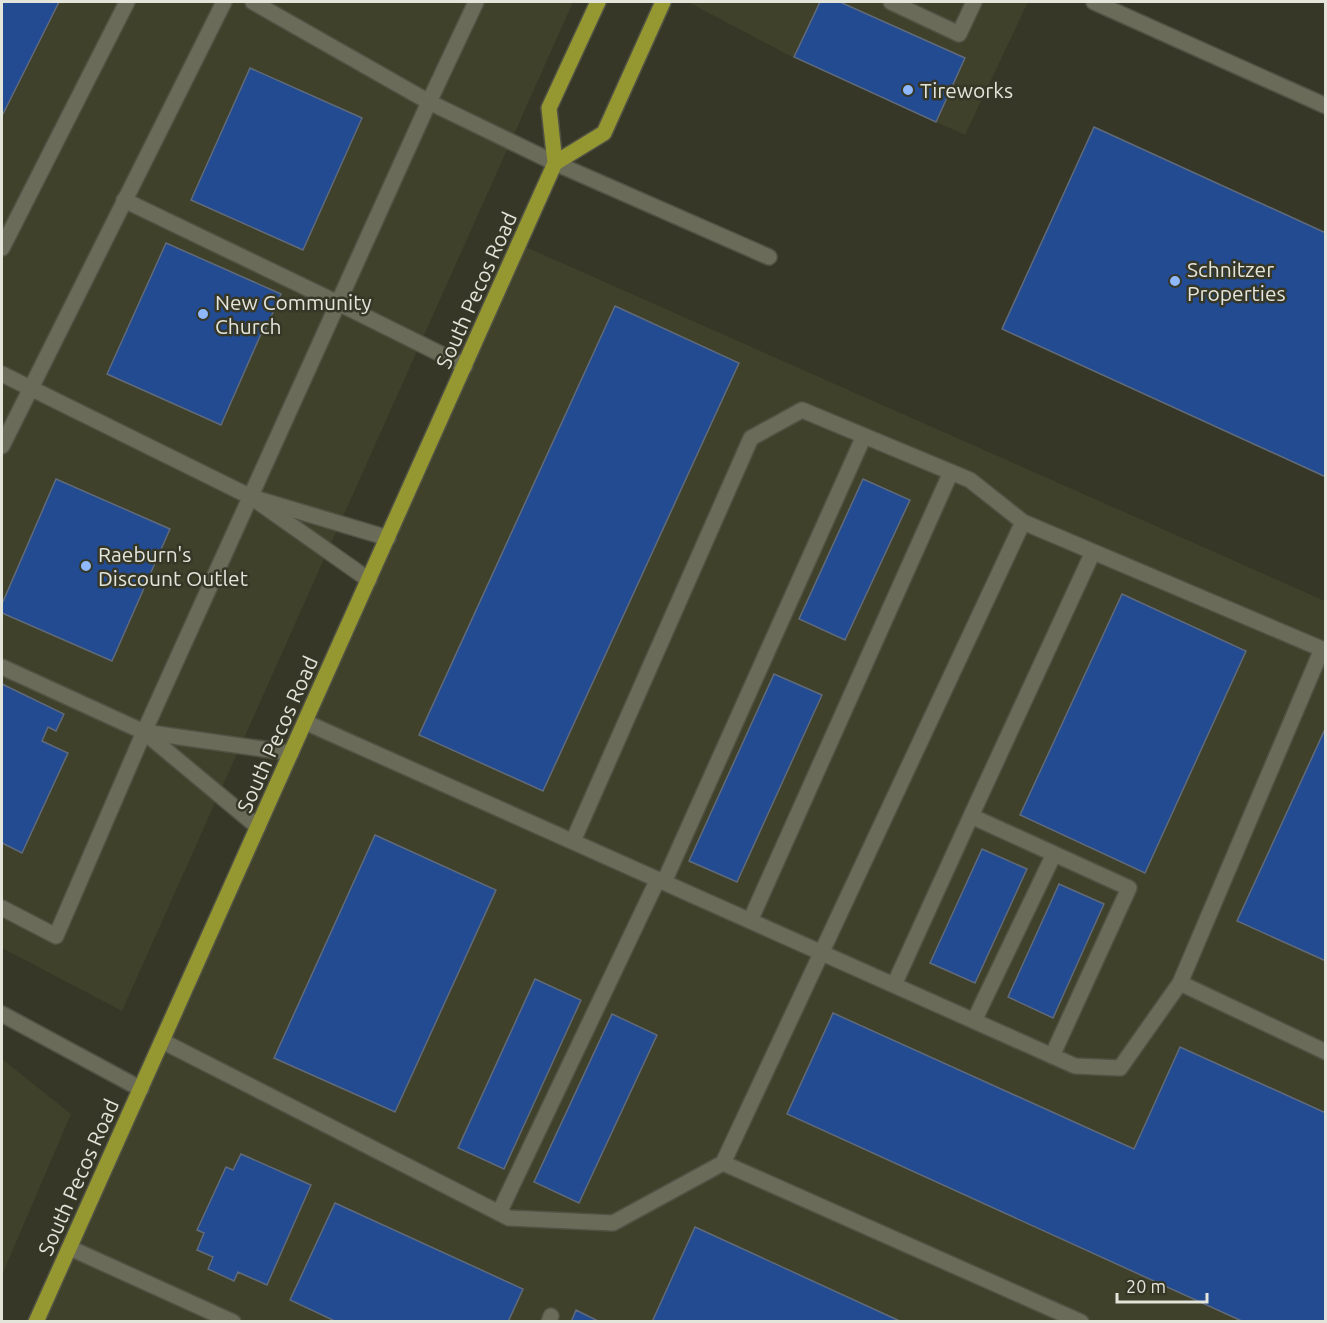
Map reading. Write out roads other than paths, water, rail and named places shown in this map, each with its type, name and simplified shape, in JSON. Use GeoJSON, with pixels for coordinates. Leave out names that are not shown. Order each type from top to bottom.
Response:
{"type":"FeatureCollection","features":[{"type":"Feature","properties":{"kind":"main road"},"geometry":{"type":"LineString","coordinates":[[598,2],[549,108],[555,163],[604,133],[663,2]]}},
{"type":"Feature","properties":{"kind":"main road","name":"South Pecos Road"},"geometry":{"type":"LineString","coordinates":[[36,1322],[555,163]]}},
{"type":"Feature","properties":{"kind":"street"},"geometry":{"type":"LineString","coordinates":[[2,248],[127,2]]}},
{"type":"Feature","properties":{"kind":"street"},"geometry":{"type":"LineString","coordinates":[[2,446],[224,2]]}},
{"type":"Feature","properties":{"kind":"street"},"geometry":{"type":"LineString","coordinates":[[253,2],[429,102],[555,163],[769,257]]}},
{"type":"Feature","properties":{"kind":"street"},"geometry":{"type":"LineString","coordinates":[[2,908],[56,936],[144,732],[476,2]]}},
{"type":"Feature","properties":{"kind":"street"},"geometry":{"type":"LineString","coordinates":[[891,2],[959,34],[974,2]]}},
{"type":"Feature","properties":{"kind":"street"},"geometry":{"type":"LineString","coordinates":[[1094,2],[1326,106]]}},
{"type":"Feature","properties":{"kind":"street"},"geometry":{"type":"LineString","coordinates":[[124,200],[465,366]]}},
{"type":"Feature","properties":{"kind":"street"},"geometry":{"type":"LineString","coordinates":[[2,374],[250,497],[369,580]]}},
{"type":"Feature","properties":{"kind":"street"},"geometry":{"type":"LineString","coordinates":[[305,722],[1075,1066],[1120,1068],[1180,983],[1324,650],[1023,522],[970,480],[802,410],[752,438],[573,841]]}},
{"type":"Feature","properties":{"kind":"street"},"geometry":{"type":"LineString","coordinates":[[500,1213],[608,983],[661,881],[864,436]]}},
{"type":"Feature","properties":{"kind":"street"},"geometry":{"type":"LineString","coordinates":[[750,921],[951,472]]}},
{"type":"Feature","properties":{"kind":"street"},"geometry":{"type":"LineString","coordinates":[[250,497],[388,538]]}},
{"type":"Feature","properties":{"kind":"street"},"geometry":{"type":"LineString","coordinates":[[162,1041],[510,1218],[614,1223],[723,1163],[1023,522]]}},
{"type":"Feature","properties":{"kind":"street"},"geometry":{"type":"LineString","coordinates":[[894,985],[1093,552]]}},
{"type":"Feature","properties":{"kind":"street"},"geometry":{"type":"LineString","coordinates":[[2,667],[144,732],[258,827]]}},
{"type":"Feature","properties":{"kind":"street"},"geometry":{"type":"LineString","coordinates":[[144,732],[291,753]]}},
{"type":"Feature","properties":{"kind":"street"},"geometry":{"type":"LineString","coordinates":[[971,816],[1129,888],[1052,1056]]}},
{"type":"Feature","properties":{"kind":"street"},"geometry":{"type":"LineString","coordinates":[[974,1021],[1054,854]]}},
{"type":"Feature","properties":{"kind":"street"},"geometry":{"type":"LineString","coordinates":[[1180,983],[1326,1052]]}},
{"type":"Feature","properties":{"kind":"street"},"geometry":{"type":"LineString","coordinates":[[2,1014],[141,1089]]}},
{"type":"Feature","properties":{"kind":"street"},"geometry":{"type":"LineString","coordinates":[[723,1163],[1081,1322]]}},
{"type":"Feature","properties":{"kind":"street"},"geometry":{"type":"LineString","coordinates":[[70,1248],[233,1322]]}},
{"type":"Feature","properties":{"kind":"place","name":"Tireworks"},"geometry":{"type":"Point","coordinates":[908,90]}},
{"type":"Feature","properties":{"kind":"place","name":"Schnitzer Properties"},"geometry":{"type":"Point","coordinates":[1175,281]}},
{"type":"Feature","properties":{"kind":"place","name":"New Community Church"},"geometry":{"type":"Point","coordinates":[203,314]}},
{"type":"Feature","properties":{"kind":"place","name":"Raeburn's Discount Outlet"},"geometry":{"type":"Point","coordinates":[86,566]}}]}
